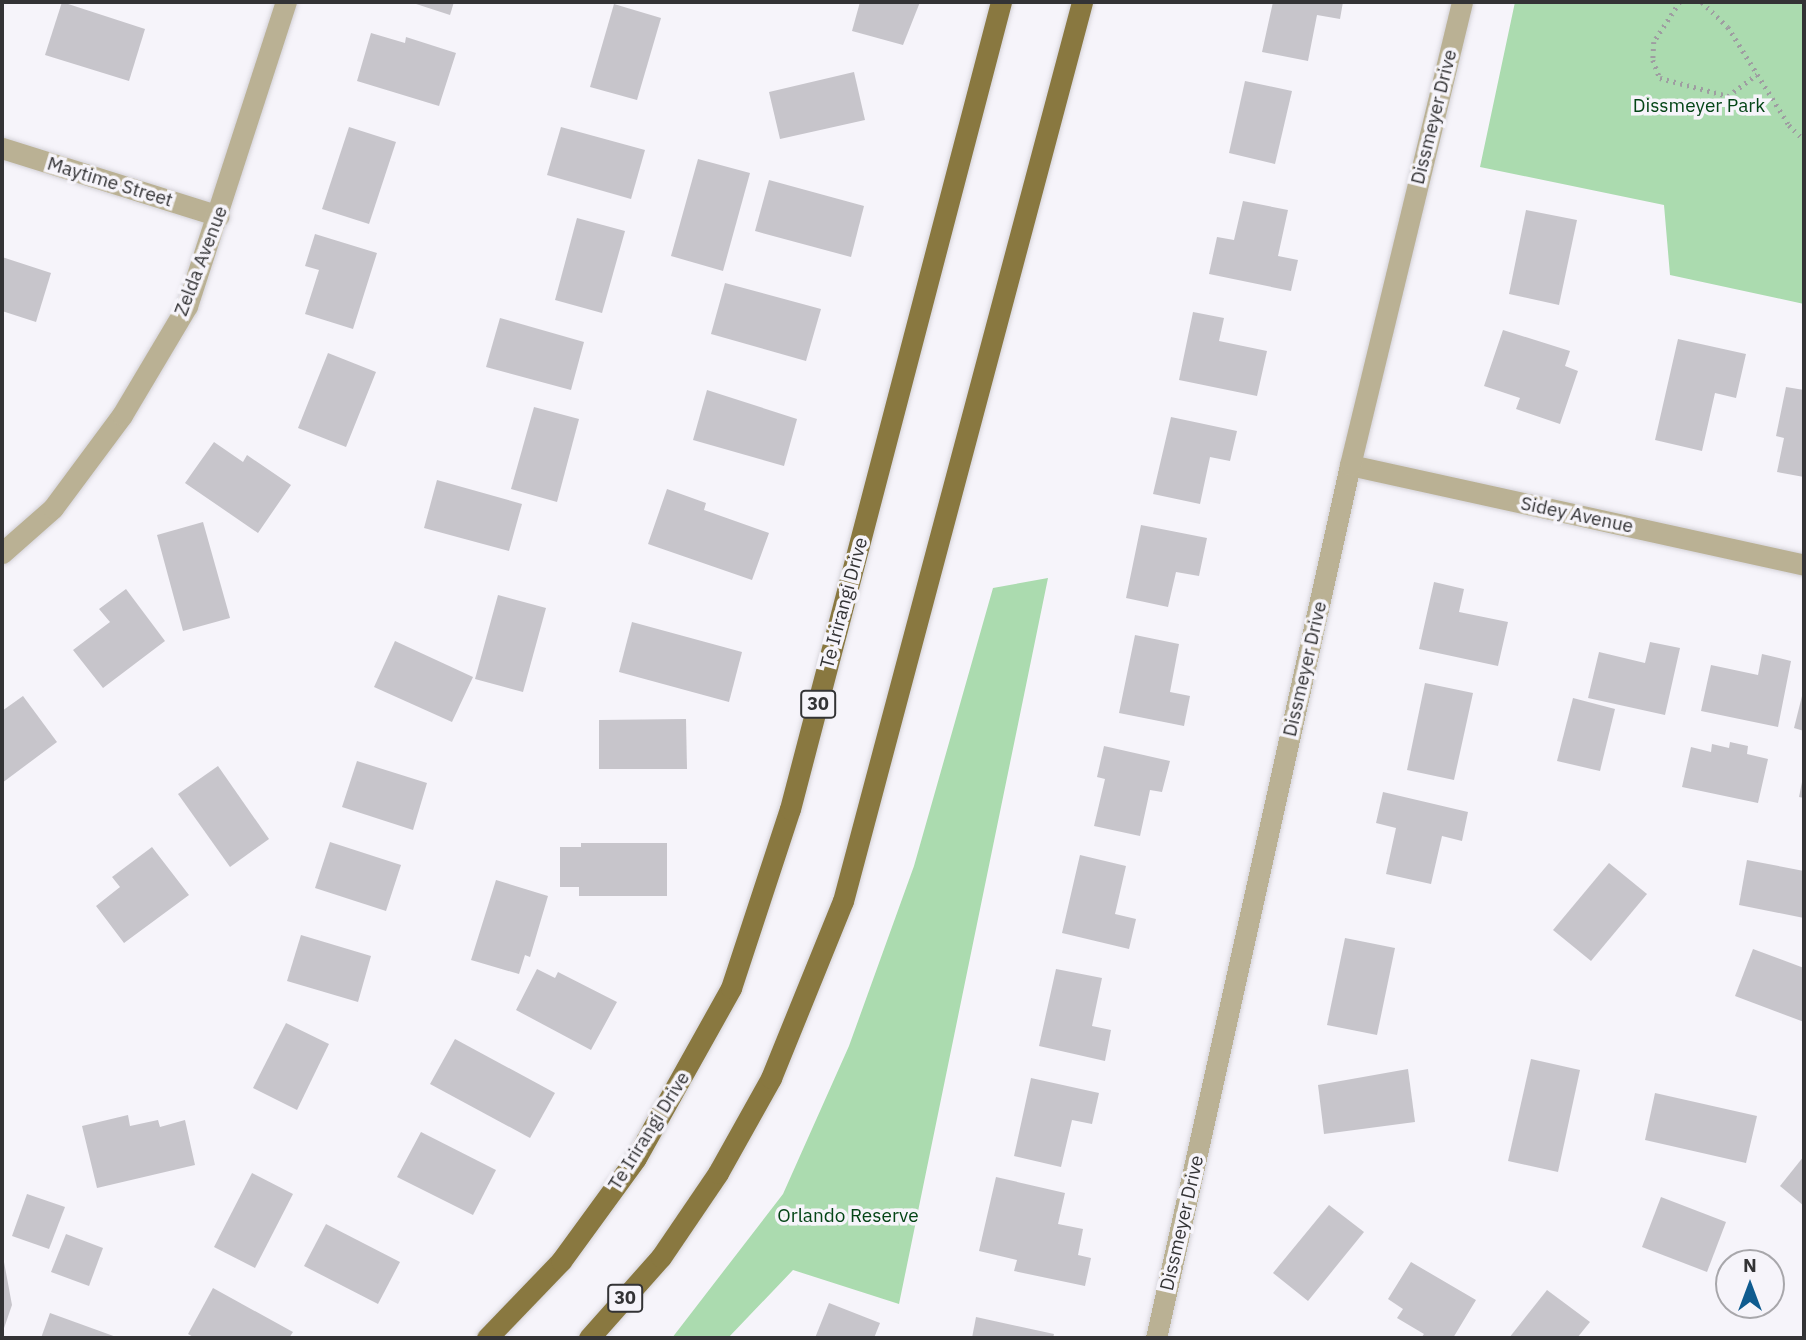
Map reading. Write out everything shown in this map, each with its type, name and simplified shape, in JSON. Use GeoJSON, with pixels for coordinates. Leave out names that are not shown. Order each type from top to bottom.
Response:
{"type":"FeatureCollection","features":[{"type":"Feature","properties":{"kind":"main road","name":"Te Irirangi Drive"},"geometry":{"type":"LineString","coordinates":[[487,1338],[561,1261],[636,1158],[731,988],[790,809],[1001,2]]}},
{"type":"Feature","properties":{"kind":"main road","name":"30"},"geometry":{"type":"LineString","coordinates":[[589,1338],[661,1257],[718,1173],[771,1078],[843,901],[1082,2]]}},
{"type":"Feature","properties":{"kind":"street","name":"Zelda Avenue"},"geometry":{"type":"LineString","coordinates":[[2,553],[53,508],[122,415],[187,306],[219,216],[286,2]]}},
{"type":"Feature","properties":{"kind":"street","name":"Dissmeyer Drive"},"geometry":{"type":"LineString","coordinates":[[1156,1338],[1350,465],[1462,2]]}},
{"type":"Feature","properties":{"kind":"street","name":"Maytime Street"},"geometry":{"type":"LineString","coordinates":[[2,148],[219,216]]}},
{"type":"Feature","properties":{"kind":"street","name":"Sidey Avenue"},"geometry":{"type":"LineString","coordinates":[[1350,465],[1804,565]]}},
{"type":"Feature","properties":{"kind":"path"},"geometry":{"type":"LineString","coordinates":[[1680,2],[1654,42],[1653,60],[1660,78],[1728,96],[1757,74]]}},
{"type":"Feature","properties":{"kind":"path"},"geometry":{"type":"LineString","coordinates":[[1702,2],[1728,27],[1789,125],[1804,140]]}},
{"type":"Feature","properties":{"kind":"green space","name":"Dissmeyer Park"},"geometry":{"type":"Polygon","coordinates":[[[1515,2],[1804,2],[1804,304],[1670,275],[1664,205],[1480,167],[1515,2]]]}},
{"type":"Feature","properties":{"kind":"green space","name":"Orlando Reserve"},"geometry":{"type":"Polygon","coordinates":[[[1048,578],[899,1304],[793,1270],[728,1338],[672,1338],[783,1194],[849,1046],[914,866],[993,588],[1048,578]]]}},
{"type":"Feature","properties":{"kind":"building"},"geometry":{"type":"Polygon","coordinates":[[[62,2],[145,29],[129,81],[45,55],[62,2]]]}},
{"type":"Feature","properties":{"kind":"building"},"geometry":{"type":"Polygon","coordinates":[[[410,2],[454,2],[450,15],[410,2]]]}},
{"type":"Feature","properties":{"kind":"building"},"geometry":{"type":"Polygon","coordinates":[[[860,2],[920,2],[903,45],[852,31],[860,2]]]}},
{"type":"Feature","properties":{"kind":"building"},"geometry":{"type":"Polygon","coordinates":[[[1273,2],[1343,2],[1340,19],[1317,15],[1308,61],[1262,52],[1273,2]]]}},
{"type":"Feature","properties":{"kind":"building"},"geometry":{"type":"Polygon","coordinates":[[[614,4],[661,18],[637,100],[590,87],[614,4]]]}},
{"type":"Feature","properties":{"kind":"building"},"geometry":{"type":"Polygon","coordinates":[[[371,33],[405,43],[406,37],[456,53],[439,106],[357,81],[371,33]]]}},
{"type":"Feature","properties":{"kind":"building"},"geometry":{"type":"Polygon","coordinates":[[[854,72],[865,120],[780,139],[769,92],[854,72]]]}},
{"type":"Feature","properties":{"kind":"building"},"geometry":{"type":"Polygon","coordinates":[[[1245,81],[1292,91],[1275,164],[1229,153],[1245,81]]]}},
{"type":"Feature","properties":{"kind":"building"},"geometry":{"type":"Polygon","coordinates":[[[349,127],[396,142],[369,224],[322,209],[349,127]]]}},
{"type":"Feature","properties":{"kind":"building"},"geometry":{"type":"Polygon","coordinates":[[[561,127],[645,150],[631,199],[547,175],[561,127]]]}},
{"type":"Feature","properties":{"kind":"building"},"geometry":{"type":"Polygon","coordinates":[[[698,159],[750,173],[723,271],[671,256],[698,159]]]}},
{"type":"Feature","properties":{"kind":"building"},"geometry":{"type":"Polygon","coordinates":[[[769,180],[864,206],[851,257],[755,231],[769,180]]]}},
{"type":"Feature","properties":{"kind":"building"},"geometry":{"type":"Polygon","coordinates":[[[1243,201],[1288,210],[1278,256],[1298,260],[1291,291],[1209,274],[1217,237],[1234,240],[1243,201]]]}},
{"type":"Feature","properties":{"kind":"building"},"geometry":{"type":"Polygon","coordinates":[[[1526,210],[1577,220],[1559,305],[1509,294],[1526,210]]]}},
{"type":"Feature","properties":{"kind":"building"},"geometry":{"type":"Polygon","coordinates":[[[577,218],[625,231],[602,313],[555,300],[577,218]]]}},
{"type":"Feature","properties":{"kind":"building"},"geometry":{"type":"Polygon","coordinates":[[[315,234],[377,253],[353,329],[305,314],[319,270],[305,266],[315,234]]]}},
{"type":"Feature","properties":{"kind":"building"},"geometry":{"type":"Polygon","coordinates":[[[2,257],[51,273],[36,322],[2,311],[2,257]]]}},
{"type":"Feature","properties":{"kind":"building"},"geometry":{"type":"Polygon","coordinates":[[[725,283],[821,309],[806,361],[711,334],[725,283]]]}},
{"type":"Feature","properties":{"kind":"building"},"geometry":{"type":"Polygon","coordinates":[[[1193,312],[1224,318],[1219,341],[1267,351],[1257,396],[1179,380],[1193,312]]]}},
{"type":"Feature","properties":{"kind":"building"},"geometry":{"type":"Polygon","coordinates":[[[500,318],[584,342],[571,390],[486,367],[500,318]]]}},
{"type":"Feature","properties":{"kind":"building"},"geometry":{"type":"Polygon","coordinates":[[[1503,330],[1570,351],[1565,366],[1578,371],[1560,424],[1516,409],[1520,398],[1484,386],[1503,330]]]}},
{"type":"Feature","properties":{"kind":"building"},"geometry":{"type":"Polygon","coordinates":[[[1678,339],[1746,354],[1736,398],[1715,393],[1702,451],[1655,440],[1678,339]]]}},
{"type":"Feature","properties":{"kind":"building"},"geometry":{"type":"Polygon","coordinates":[[[328,353],[376,372],[346,447],[298,428],[328,353]]]}},
{"type":"Feature","properties":{"kind":"building"},"geometry":{"type":"Polygon","coordinates":[[[1786,387],[1804,390],[1804,477],[1777,472],[1784,438],[1776,436],[1786,387]]]}},
{"type":"Feature","properties":{"kind":"building"},"geometry":{"type":"Polygon","coordinates":[[[707,390],[797,419],[784,466],[693,440],[707,390]]]}},
{"type":"Feature","properties":{"kind":"building"},"geometry":{"type":"Polygon","coordinates":[[[534,407],[579,419],[557,502],[511,489],[534,407]]]}},
{"type":"Feature","properties":{"kind":"building"},"geometry":{"type":"Polygon","coordinates":[[[1171,417],[1237,431],[1230,461],[1210,457],[1200,504],[1153,494],[1171,417]]]}},
{"type":"Feature","properties":{"kind":"building"},"geometry":{"type":"Polygon","coordinates":[[[214,442],[243,462],[247,455],[291,485],[258,533],[185,483],[214,442]]]}},
{"type":"Feature","properties":{"kind":"building"},"geometry":{"type":"Polygon","coordinates":[[[437,480],[522,504],[509,551],[424,528],[437,480]]]}},
{"type":"Feature","properties":{"kind":"building"},"geometry":{"type":"Polygon","coordinates":[[[667,489],[706,503],[704,510],[769,533],[752,580],[648,544],[667,489]]]}},
{"type":"Feature","properties":{"kind":"building"},"geometry":{"type":"Polygon","coordinates":[[[203,522],[230,618],[183,631],[157,535],[203,522]]]}},
{"type":"Feature","properties":{"kind":"building"},"geometry":{"type":"Polygon","coordinates":[[[1141,525],[1207,538],[1199,576],[1176,572],[1168,607],[1126,598],[1141,525]]]}},
{"type":"Feature","properties":{"kind":"building"},"geometry":{"type":"Polygon","coordinates":[[[1434,582],[1464,589],[1459,612],[1508,622],[1498,666],[1419,649],[1434,582]]]}},
{"type":"Feature","properties":{"kind":"building"},"geometry":{"type":"Polygon","coordinates":[[[126,589],[165,641],[103,688],[73,650],[110,622],[99,609],[126,589]]]}},
{"type":"Feature","properties":{"kind":"building"},"geometry":{"type":"Polygon","coordinates":[[[498,595],[546,608],[523,692],[475,679],[498,595]]]}},
{"type":"Feature","properties":{"kind":"building"},"geometry":{"type":"Polygon","coordinates":[[[632,622],[742,652],[729,702],[619,672],[632,622]]]}},
{"type":"Feature","properties":{"kind":"building"},"geometry":{"type":"Polygon","coordinates":[[[1135,635],[1179,644],[1170,692],[1190,696],[1184,726],[1119,713],[1135,635]]]}},
{"type":"Feature","properties":{"kind":"building"},"geometry":{"type":"Polygon","coordinates":[[[395,641],[473,677],[452,722],[374,687],[395,641]]]}},
{"type":"Feature","properties":{"kind":"building"},"geometry":{"type":"Polygon","coordinates":[[[1650,642],[1680,648],[1665,715],[1588,698],[1599,652],[1645,663],[1650,642]]]}},
{"type":"Feature","properties":{"kind":"building"},"geometry":{"type":"Polygon","coordinates":[[[1762,654],[1791,661],[1778,727],[1701,711],[1711,665],[1758,675],[1762,654]]]}},
{"type":"Feature","properties":{"kind":"building"},"geometry":{"type":"Polygon","coordinates":[[[1425,683],[1473,693],[1454,780],[1407,770],[1425,683]]]}},
{"type":"Feature","properties":{"kind":"building"},"geometry":{"type":"Polygon","coordinates":[[[1804,688],[1804,731],[1794,728],[1804,688]]]}},
{"type":"Feature","properties":{"kind":"building"},"geometry":{"type":"Polygon","coordinates":[[[23,696],[57,742],[2,783],[2,711],[23,696]]]}},
{"type":"Feature","properties":{"kind":"building"},"geometry":{"type":"Polygon","coordinates":[[[1573,698],[1615,709],[1600,771],[1557,761],[1573,698]]]}},
{"type":"Feature","properties":{"kind":"building"},"geometry":{"type":"Polygon","coordinates":[[[686,719],[687,769],[599,769],[599,720],[686,719]]]}},
{"type":"Feature","properties":{"kind":"building"},"geometry":{"type":"Polygon","coordinates":[[[1730,742],[1748,746],[1747,754],[1768,759],[1758,803],[1682,787],[1691,747],[1711,752],[1712,744],[1729,748],[1730,742]]]}},
{"type":"Feature","properties":{"kind":"building"},"geometry":{"type":"Polygon","coordinates":[[[1104,746],[1170,761],[1162,792],[1150,790],[1140,836],[1094,826],[1105,779],[1097,777],[1104,746]]]}},
{"type":"Feature","properties":{"kind":"building"},"geometry":{"type":"Polygon","coordinates":[[[357,761],[427,783],[413,830],[342,807],[357,761]]]}},
{"type":"Feature","properties":{"kind":"building"},"geometry":{"type":"Polygon","coordinates":[[[218,766],[269,839],[230,867],[178,794],[218,766]]]}},
{"type":"Feature","properties":{"kind":"building"},"geometry":{"type":"Polygon","coordinates":[[[1804,778],[1804,798],[1799,797],[1804,778]]]}},
{"type":"Feature","properties":{"kind":"building"},"geometry":{"type":"Polygon","coordinates":[[[1383,792],[1468,812],[1462,841],[1442,836],[1431,884],[1386,874],[1396,828],[1376,823],[1383,792]]]}},
{"type":"Feature","properties":{"kind":"building"},"geometry":{"type":"Polygon","coordinates":[[[330,842],[401,865],[386,911],[315,888],[330,842]]]}},
{"type":"Feature","properties":{"kind":"building"},"geometry":{"type":"Polygon","coordinates":[[[581,843],[667,843],[667,896],[579,896],[579,887],[560,887],[560,847],[581,847],[581,843]]]}},
{"type":"Feature","properties":{"kind":"building"},"geometry":{"type":"Polygon","coordinates":[[[152,847],[189,895],[124,943],[96,906],[120,887],[112,877],[152,847]]]}},
{"type":"Feature","properties":{"kind":"building"},"geometry":{"type":"Polygon","coordinates":[[[1080,855],[1126,866],[1115,914],[1136,919],[1129,949],[1062,933],[1080,855]]]}},
{"type":"Feature","properties":{"kind":"building"},"geometry":{"type":"Polygon","coordinates":[[[1747,860],[1804,871],[1804,918],[1739,905],[1747,860]]]}},
{"type":"Feature","properties":{"kind":"building"},"geometry":{"type":"Polygon","coordinates":[[[1609,863],[1647,894],[1591,961],[1553,930],[1609,863]]]}},
{"type":"Feature","properties":{"kind":"building"},"geometry":{"type":"Polygon","coordinates":[[[496,880],[548,896],[530,957],[525,955],[519,974],[471,960],[496,880]]]}},
{"type":"Feature","properties":{"kind":"building"},"geometry":{"type":"Polygon","coordinates":[[[301,935],[371,956],[358,1002],[287,981],[301,935]]]}},
{"type":"Feature","properties":{"kind":"building"},"geometry":{"type":"Polygon","coordinates":[[[1345,938],[1395,948],[1377,1035],[1327,1025],[1345,938]]]}},
{"type":"Feature","properties":{"kind":"building"},"geometry":{"type":"Polygon","coordinates":[[[1753,949],[1804,968],[1804,1022],[1735,996],[1753,949]]]}},
{"type":"Feature","properties":{"kind":"building"},"geometry":{"type":"Polygon","coordinates":[[[537,969],[555,978],[558,972],[617,1002],[591,1050],[516,1010],[537,969]]]}},
{"type":"Feature","properties":{"kind":"building"},"geometry":{"type":"Polygon","coordinates":[[[1056,969],[1102,978],[1092,1026],[1111,1030],[1105,1061],[1039,1046],[1056,969]]]}},
{"type":"Feature","properties":{"kind":"building"},"geometry":{"type":"Polygon","coordinates":[[[286,1023],[329,1044],[297,1110],[253,1088],[286,1023]]]}},
{"type":"Feature","properties":{"kind":"building"},"geometry":{"type":"Polygon","coordinates":[[[455,1039],[555,1093],[530,1138],[430,1084],[455,1039]]]}},
{"type":"Feature","properties":{"kind":"building"},"geometry":{"type":"Polygon","coordinates":[[[1531,1059],[1580,1070],[1558,1172],[1508,1161],[1531,1059]]]}},
{"type":"Feature","properties":{"kind":"building"},"geometry":{"type":"Polygon","coordinates":[[[1408,1069],[1415,1122],[1324,1134],[1318,1085],[1408,1069]]]}},
{"type":"Feature","properties":{"kind":"building"},"geometry":{"type":"Polygon","coordinates":[[[1031,1078],[1099,1093],[1092,1124],[1072,1120],[1061,1167],[1014,1156],[1031,1078]]]}},
{"type":"Feature","properties":{"kind":"building"},"geometry":{"type":"Polygon","coordinates":[[[1655,1093],[1757,1116],[1746,1163],[1645,1140],[1655,1093]]]}},
{"type":"Feature","properties":{"kind":"building"},"geometry":{"type":"Polygon","coordinates":[[[128,1115],[130,1126],[158,1120],[160,1127],[185,1120],[195,1165],[97,1188],[82,1126],[128,1115]]]}},
{"type":"Feature","properties":{"kind":"building"},"geometry":{"type":"Polygon","coordinates":[[[421,1132],[496,1170],[473,1215],[397,1177],[421,1132]]]}},
{"type":"Feature","properties":{"kind":"building"},"geometry":{"type":"Polygon","coordinates":[[[1804,1156],[1804,1206],[1780,1186],[1804,1156]]]}},
{"type":"Feature","properties":{"kind":"building"},"geometry":{"type":"Polygon","coordinates":[[[252,1173],[293,1194],[255,1268],[214,1247],[252,1173]]]}},
{"type":"Feature","properties":{"kind":"building"},"geometry":{"type":"Polygon","coordinates":[[[996,1177],[1065,1193],[1058,1224],[1083,1229],[1078,1255],[1091,1258],[1085,1286],[1014,1271],[1017,1260],[979,1251],[996,1177]]]}},
{"type":"Feature","properties":{"kind":"building"},"geometry":{"type":"Polygon","coordinates":[[[27,1194],[65,1207],[49,1249],[12,1236],[27,1194]]]}},
{"type":"Feature","properties":{"kind":"building"},"geometry":{"type":"Polygon","coordinates":[[[1661,1197],[1726,1222],[1707,1272],[1642,1247],[1661,1197]]]}},
{"type":"Feature","properties":{"kind":"building"},"geometry":{"type":"Polygon","coordinates":[[[1329,1205],[1364,1232],[1308,1301],[1273,1273],[1329,1205]]]}},
{"type":"Feature","properties":{"kind":"building"},"geometry":{"type":"Polygon","coordinates":[[[326,1224],[400,1262],[378,1304],[304,1266],[326,1224]]]}},
{"type":"Feature","properties":{"kind":"building"},"geometry":{"type":"Polygon","coordinates":[[[66,1234],[103,1248],[89,1286],[51,1272],[66,1234]]]}},
{"type":"Feature","properties":{"kind":"building"},"geometry":{"type":"Polygon","coordinates":[[[2,1251],[12,1305],[2,1334],[2,1251]]]}},
{"type":"Feature","properties":{"kind":"building"},"geometry":{"type":"Polygon","coordinates":[[[1411,1262],[1476,1300],[1453,1338],[1421,1338],[1424,1334],[1397,1318],[1403,1309],[1388,1299],[1411,1262]]]}},
{"type":"Feature","properties":{"kind":"building"},"geometry":{"type":"Polygon","coordinates":[[[213,1288],[293,1332],[289,1338],[195,1338],[188,1334],[213,1288]]]}},
{"type":"Feature","properties":{"kind":"building"},"geometry":{"type":"Polygon","coordinates":[[[1547,1290],[1590,1322],[1577,1338],[1509,1338],[1547,1290]]]}},
{"type":"Feature","properties":{"kind":"building"},"geometry":{"type":"Polygon","coordinates":[[[829,1303],[880,1323],[874,1338],[815,1338],[829,1303]]]}},
{"type":"Feature","properties":{"kind":"building"},"geometry":{"type":"Polygon","coordinates":[[[50,1313],[119,1338],[41,1338],[50,1313]]]}},
{"type":"Feature","properties":{"kind":"building"},"geometry":{"type":"Polygon","coordinates":[[[976,1317],[1054,1334],[1053,1338],[972,1338],[976,1317]]]}}]}
